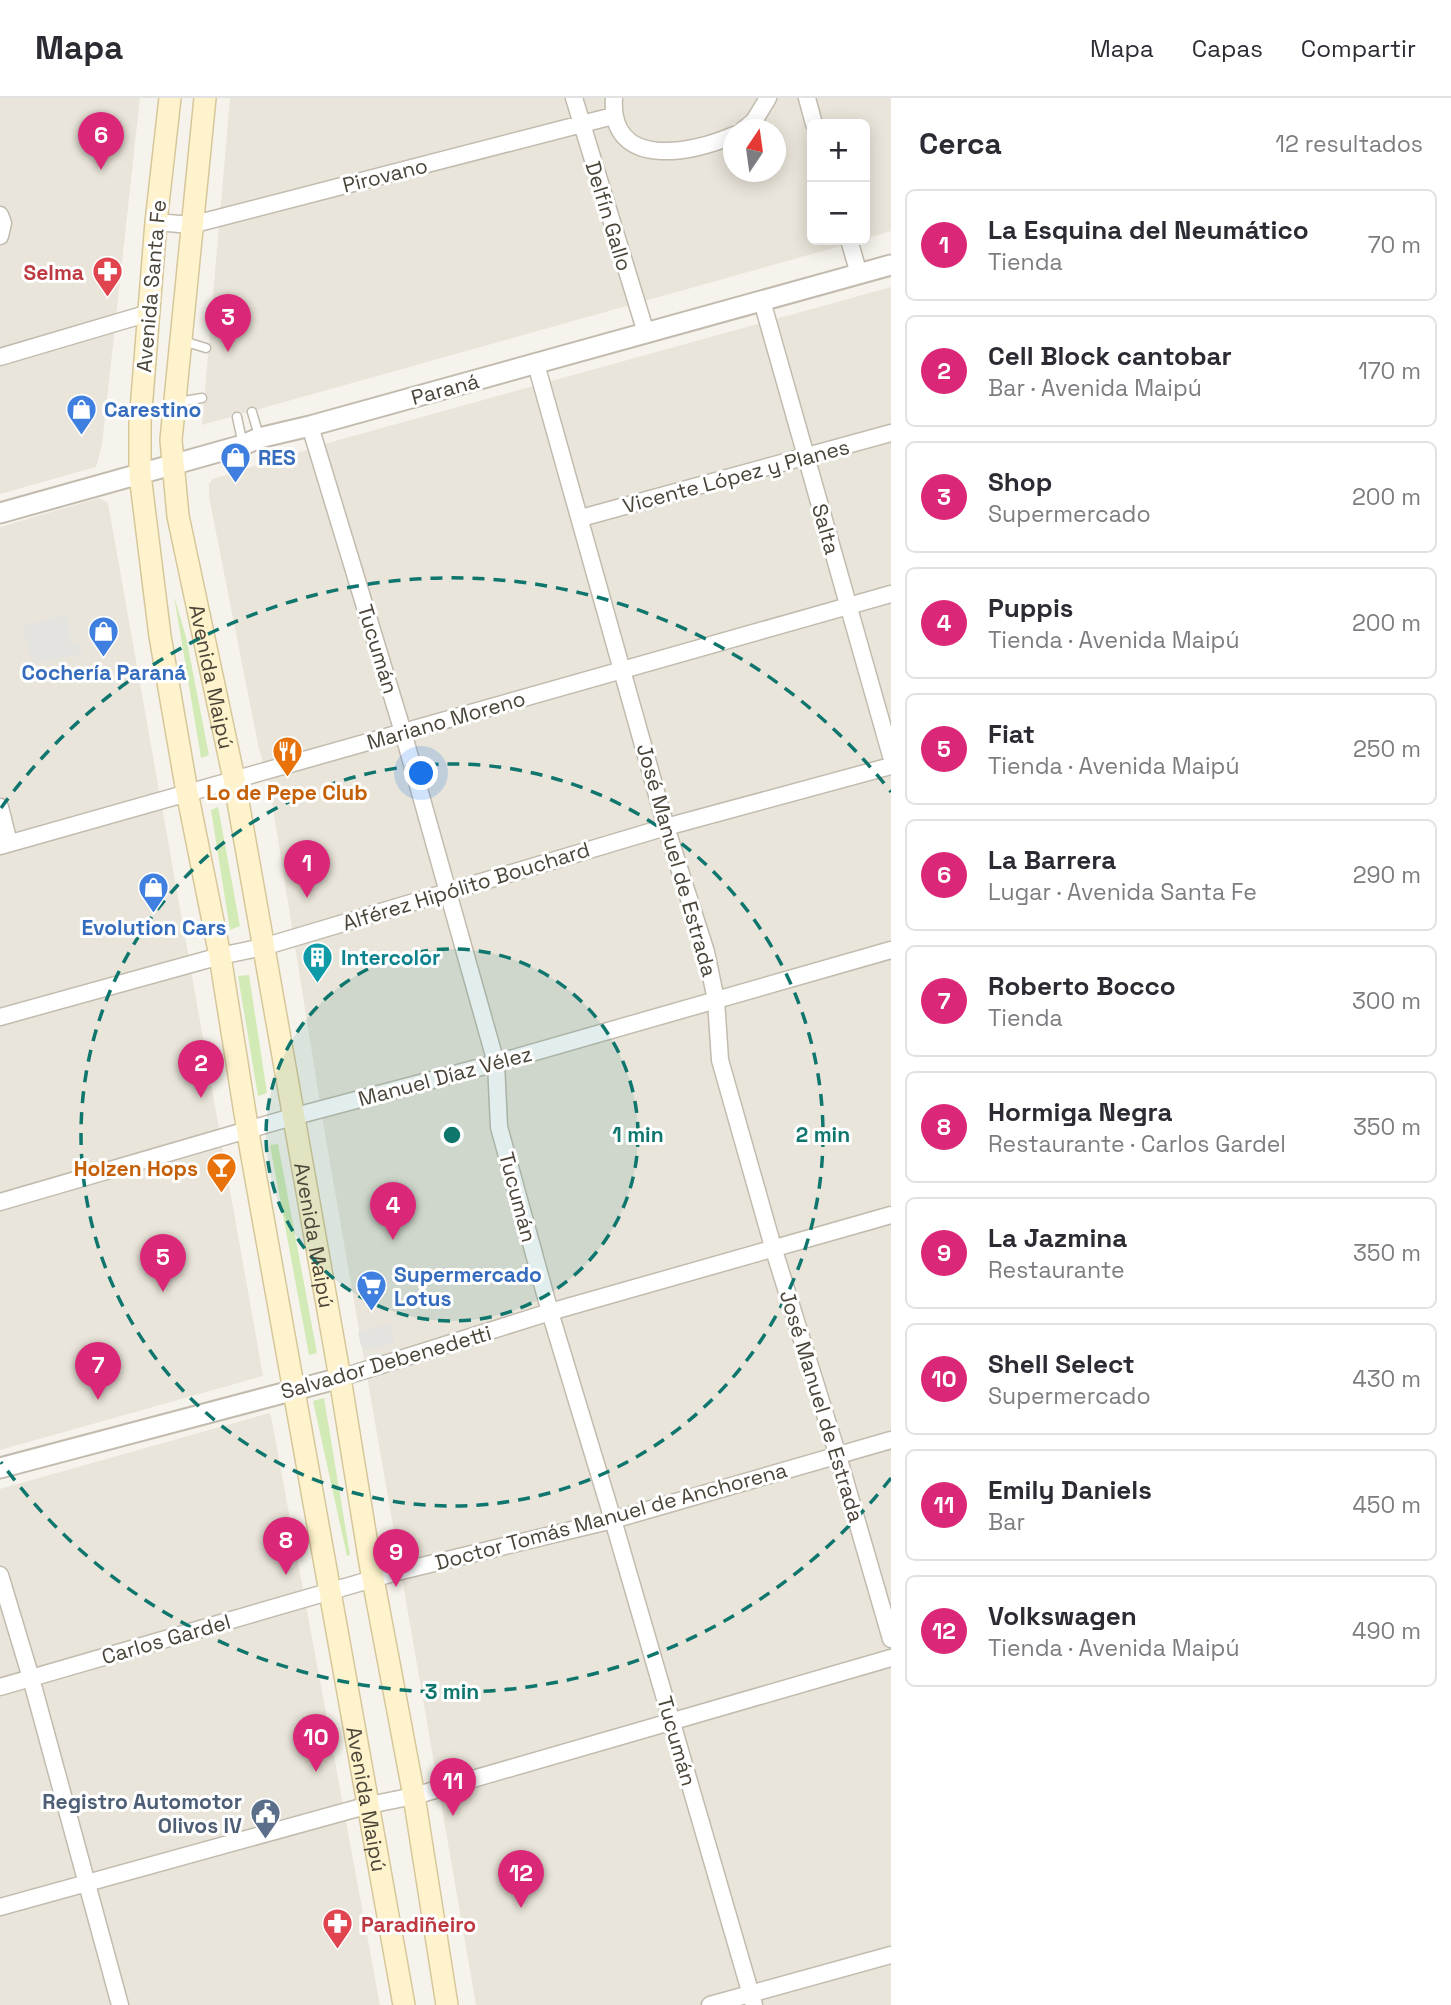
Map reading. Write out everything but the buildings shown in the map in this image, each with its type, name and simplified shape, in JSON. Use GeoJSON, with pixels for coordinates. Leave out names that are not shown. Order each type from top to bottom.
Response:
{"type":"FeatureCollection","features":[{"type":"Feature","properties":{"kind":"main road","name":"Avenida Santa Fe"},"geometry":{"type":"LineString","coordinates":[[140,475],[140,423],[156,222],[170,98]]}},
{"type":"Feature","properties":{"kind":"main road","name":"Avenida Santa Fe"},"geometry":{"type":"LineString","coordinates":[[172,464],[171,440],[180,340],[205,98]]}},
{"type":"Feature","properties":{"kind":"main road","name":"Avenida Maipú"},"geometry":{"type":"LineString","coordinates":[[172,464],[178,516],[234,779],[373,1579],[415,1796],[447,2005]]}},
{"type":"Feature","properties":{"kind":"main road","name":"Avenida Maipú"},"geometry":{"type":"LineString","coordinates":[[140,475],[160,636],[187,792],[220,956],[248,1131],[404,2005]]}},
{"type":"Feature","properties":{"kind":"street","name":"Delfín Gallo"},"geometry":{"type":"LineString","coordinates":[[574,98],[646,333]]}},
{"type":"Feature","properties":{"kind":"street"},"geometry":{"type":"LineString","coordinates":[[614,98],[613,116],[621,131],[632,142],[649,150],[690,150],[723,138]]}},
{"type":"Feature","properties":{"kind":"street"},"geometry":{"type":"LineString","coordinates":[[755,119],[768,98]]}},
{"type":"Feature","properties":{"kind":"street"},"geometry":{"type":"LineString","coordinates":[[807,98],[813,119]]}},
{"type":"Feature","properties":{"kind":"street","name":"Pirovano"},"geometry":{"type":"LineString","coordinates":[[156,222],[191,225],[613,116]]}},
{"type":"Feature","properties":{"kind":"street"},"geometry":{"type":"LineString","coordinates":[[0,215],[3,228],[0,236]]}},
{"type":"Feature","properties":{"kind":"street"},"geometry":{"type":"LineString","coordinates":[[850,245],[859,274]]}},
{"type":"Feature","properties":{"kind":"street","name":"Paraná"},"geometry":{"type":"LineString","coordinates":[[0,513],[891,265]]}},
{"type":"Feature","properties":{"kind":"street","name":"Salta"},"geometry":{"type":"LineString","coordinates":[[762,301],[891,756]]}},
{"type":"Feature","properties":{"kind":"street"},"geometry":{"type":"LineString","coordinates":[[0,357],[149,313]]}},
{"type":"Feature","properties":{"kind":"street","name":"José Manuel de Estrada"},"geometry":{"type":"LineString","coordinates":[[536,363],[666,827],[706,952],[716,1000],[720,1060],[773,1247],[838,1455],[891,1639]]}},
{"type":"Feature","properties":{"kind":"street","name":"Tucumán"},"geometry":{"type":"LineString","coordinates":[[310,426],[403,732],[496,1063],[499,1127],[550,1312],[753,2000]]}},
{"type":"Feature","properties":{"kind":"street","name":"Vicente López y Planes"},"geometry":{"type":"LineString","coordinates":[[581,518],[891,433]]}},
{"type":"Feature","properties":{"kind":"street","name":"Mariano Moreno"},"geometry":{"type":"LineString","coordinates":[[5,844],[891,594]]}},
{"type":"Feature","properties":{"kind":"street","name":"Alférez Hipólito Bouchard"},"geometry":{"type":"LineString","coordinates":[[0,1017],[220,956],[263,947],[666,827],[891,766]]}},
{"type":"Feature","properties":{"kind":"street"},"geometry":{"type":"LineString","coordinates":[[0,807],[5,844]]}},
{"type":"Feature","properties":{"kind":"street","name":"Manuel Díaz Vélez"},"geometry":{"type":"LineString","coordinates":[[0,1202],[292,1117],[496,1063],[891,950]]}},
{"type":"Feature","properties":{"kind":"street","name":"Salvador Debenedetti"},"geometry":{"type":"LineString","coordinates":[[0,1468],[340,1378],[550,1312],[891,1215]]}},
{"type":"Feature","properties":{"kind":"street","name":"Doctor Tomás Manuel de Anchorena"},"geometry":{"type":"LineString","coordinates":[[332,1591],[613,1520],[891,1440]]}},
{"type":"Feature","properties":{"kind":"street"},"geometry":{"type":"LineString","coordinates":[[0,1575],[31,1678],[120,2005]]}},
{"type":"Feature","properties":{"kind":"street","name":"Carlos Gardel"},"geometry":{"type":"LineString","coordinates":[[0,1687],[332,1591]]}},
{"type":"Feature","properties":{"kind":"street"},"geometry":{"type":"LineString","coordinates":[[0,1907],[369,1805],[415,1796],[891,1658]]}},
{"type":"Feature","properties":{"kind":"street"},"geometry":{"type":"LineString","coordinates":[[710,2005],[753,2000],[891,1955]]}},
{"type":"Feature","properties":{"kind":"lane"},"geometry":{"type":"LineString","coordinates":[[180,340],[206,348]]}},
{"type":"Feature","properties":{"kind":"lane"},"geometry":{"type":"LineString","coordinates":[[175,402],[202,398]]}},
{"type":"Feature","properties":{"kind":"lane"},"geometry":{"type":"LineString","coordinates":[[251,442],[252,412]]}},
{"type":"Feature","properties":{"kind":"lane"},"geometry":{"type":"LineString","coordinates":[[237,417],[251,442]]}},
{"type":"Feature","properties":{"kind":"shaded area"},"geometry":{"type":"Polygon","coordinates":[[[0,98],[140,98],[102,445],[96,467],[0,494],[0,98]]]}},
{"type":"Feature","properties":{"kind":"shaded area"},"geometry":{"type":"Polygon","coordinates":[[[230,98],[891,98],[891,231],[870,237],[870,119],[807,119],[807,245],[844,245],[202,425],[230,98]]]}},
{"type":"Feature","properties":{"kind":"shaded area"},"geometry":{"type":"Polygon","coordinates":[[[891,287],[891,2005],[476,2005],[324,1128],[269,783],[259,749],[209,497],[209,484],[213,479],[335,441],[891,287]]]}},
{"type":"Feature","properties":{"kind":"shaded area"},"geometry":{"type":"Polygon","coordinates":[[[99,498],[108,503],[263,1376],[0,1450],[0,527],[99,498]]]}},
{"type":"Feature","properties":{"kind":"shaded area"},"geometry":{"type":"Polygon","coordinates":[[[67,614],[72,644],[80,643],[82,654],[33,664],[22,626],[67,614]]]}},
{"type":"Feature","properties":{"kind":"shaded area"},"geometry":{"type":"Polygon","coordinates":[[[390,1323],[395,1343],[368,1350],[361,1346],[358,1332],[390,1323]]]}},
{"type":"Feature","properties":{"kind":"shaded area"},"geometry":{"type":"Polygon","coordinates":[[[269,1413],[380,2005],[0,2005],[0,1489],[269,1413]]]}},
{"type":"Feature","properties":{"kind":"green space"},"geometry":{"type":"Polygon","coordinates":[[[174,596],[186,637],[209,755],[201,758],[174,596]]]}},
{"type":"Feature","properties":{"kind":"green space"},"geometry":{"type":"Polygon","coordinates":[[[218,807],[240,926],[230,930],[211,810],[218,807]]]}},
{"type":"Feature","properties":{"kind":"green space"},"geometry":{"type":"Polygon","coordinates":[[[249,975],[267,1093],[258,1096],[238,976],[249,975]]]}},
{"type":"Feature","properties":{"kind":"green space"},"geometry":{"type":"Polygon","coordinates":[[[278,1144],[317,1353],[309,1355],[270,1145],[278,1144]]]}},
{"type":"Feature","properties":{"kind":"green space"},"geometry":{"type":"Polygon","coordinates":[[[324,1398],[350,1555],[347,1556],[313,1401],[324,1398]]]}},
{"type":"Feature","properties":{"kind":"place","name":"La Barrera"},"geometry":{"type":"Point","coordinates":[101,170]}},
{"type":"Feature","properties":{"kind":"place","name":"Selma"},"geometry":{"type":"Point","coordinates":[107,299]}},
{"type":"Feature","properties":{"kind":"place","name":"Shop"},"geometry":{"type":"Point","coordinates":[228,352]}},
{"type":"Feature","properties":{"kind":"place","name":"Carestino"},"geometry":{"type":"Point","coordinates":[81,436]}},
{"type":"Feature","properties":{"kind":"place","name":"RES"},"geometry":{"type":"Point","coordinates":[235,484]}},
{"type":"Feature","properties":{"kind":"place","name":"Cochería Paraná"},"geometry":{"type":"Point","coordinates":[104,659]}},
{"type":"Feature","properties":{"kind":"place","name":"Lo de Pepe Club"},"geometry":{"type":"Point","coordinates":[287,779]}},
{"type":"Feature","properties":{"kind":"place","name":"La Esquina del Neumático"},"geometry":{"type":"Point","coordinates":[307,898]}},
{"type":"Feature","properties":{"kind":"place","name":"Evolution Cars"},"geometry":{"type":"Point","coordinates":[154,914]}},
{"type":"Feature","properties":{"kind":"place","name":"Intercolor"},"geometry":{"type":"Point","coordinates":[318,984]}},
{"type":"Feature","properties":{"kind":"place","name":"Cell Block cantobar"},"geometry":{"type":"Point","coordinates":[201,1098]}},
{"type":"Feature","properties":{"kind":"place","name":"Holzen Hops"},"geometry":{"type":"Point","coordinates":[221,1195]}},
{"type":"Feature","properties":{"kind":"place","name":"Puppis"},"geometry":{"type":"Point","coordinates":[393,1240]}},
{"type":"Feature","properties":{"kind":"place","name":"Fiat"},"geometry":{"type":"Point","coordinates":[163,1292]}},
{"type":"Feature","properties":{"kind":"place","name":"Supermercado Lotus"},"geometry":{"type":"Point","coordinates":[371,1313]}},
{"type":"Feature","properties":{"kind":"place","name":"Roberto Bocco"},"geometry":{"type":"Point","coordinates":[98,1400]}},
{"type":"Feature","properties":{"kind":"place","name":"Hormiga Negra"},"geometry":{"type":"Point","coordinates":[286,1575]}},
{"type":"Feature","properties":{"kind":"place","name":"La Jazmina"},"geometry":{"type":"Point","coordinates":[396,1587]}},
{"type":"Feature","properties":{"kind":"place","name":"Shell Select"},"geometry":{"type":"Point","coordinates":[316,1772]}},
{"type":"Feature","properties":{"kind":"place","name":"Emily Daniels"},"geometry":{"type":"Point","coordinates":[453,1816]}},
{"type":"Feature","properties":{"kind":"place","name":"Registro Automotor Olivos IV"},"geometry":{"type":"Point","coordinates":[265,1840]}},
{"type":"Feature","properties":{"kind":"place","name":"Volkswagen"},"geometry":{"type":"Point","coordinates":[521,1908]}},
{"type":"Feature","properties":{"kind":"place","name":"Paradiñeiro"},"geometry":{"type":"Point","coordinates":[338,1951]}}]}
